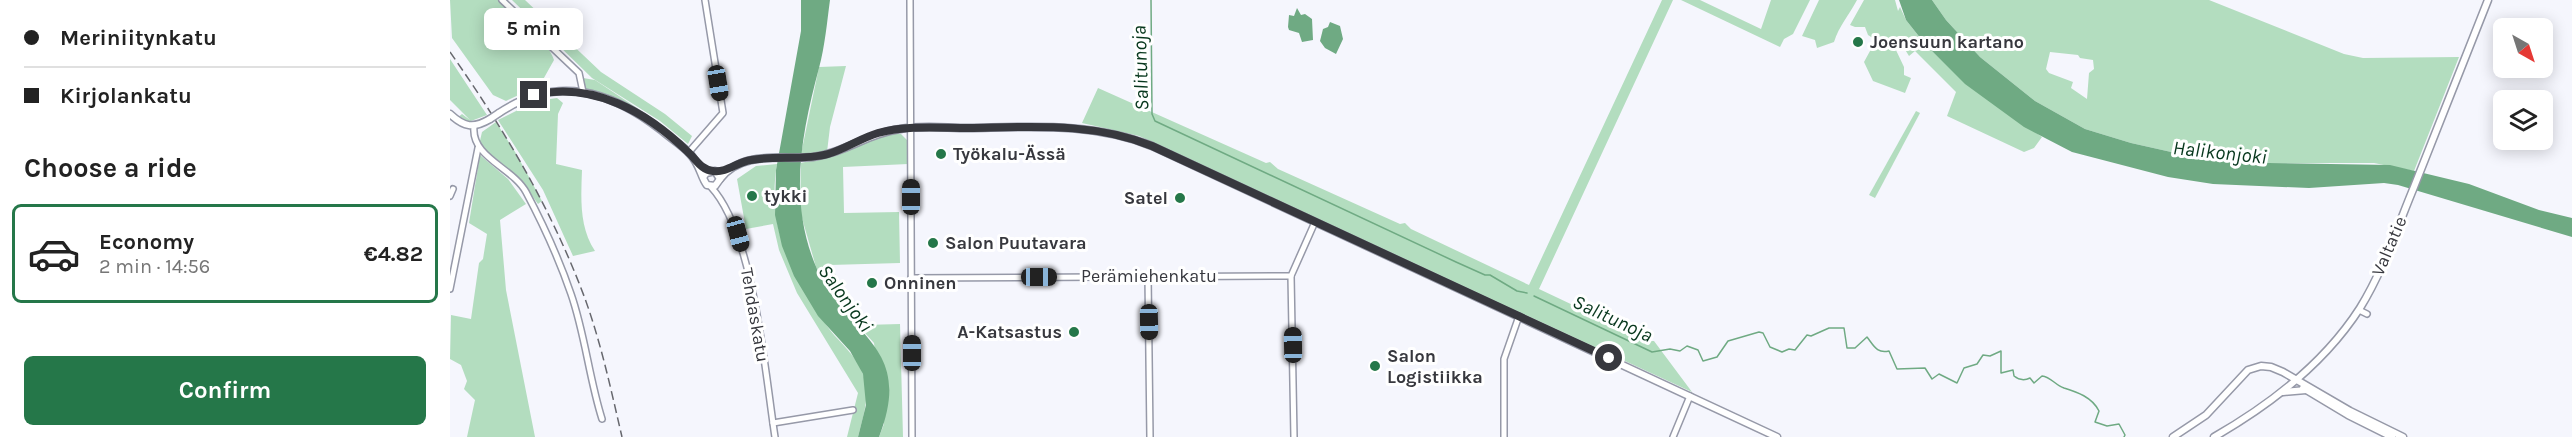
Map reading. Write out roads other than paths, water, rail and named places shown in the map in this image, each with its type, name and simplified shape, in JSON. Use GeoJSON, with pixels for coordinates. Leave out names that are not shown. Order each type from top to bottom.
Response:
{"type":"FeatureCollection","features":[{"type":"Feature","properties":{"kind":"main road","name":"Valtatie"},"geometry":{"type":"LineString","coordinates":[[2214,437],[2296,381],[2323,354],[2358,310],[2383,264],[2488,0]]}},
{"type":"Feature","properties":{"kind":"main road"},"geometry":{"type":"LineString","coordinates":[[450,114],[462,124],[474,127],[541,93],[587,92],[612,100],[628,109],[689,152],[700,165],[705,183],[711,187],[727,171],[749,160],[828,154],[876,134],[911,128],[1062,127],[1105,131],[1152,146],[1777,437]]}},
{"type":"Feature","properties":{"kind":"main road"},"geometry":{"type":"LineString","coordinates":[[700,165],[712,171],[727,171]]}},
{"type":"Feature","properties":{"kind":"main road"},"geometry":{"type":"LineString","coordinates":[[704,176],[712,171]]}},
{"type":"Feature","properties":{"kind":"main road"},"geometry":{"type":"LineString","coordinates":[[712,171],[719,181]]}},
{"type":"Feature","properties":{"kind":"main road"},"geometry":{"type":"LineString","coordinates":[[2173,437],[2206,414],[2248,370],[2261,366],[2271,367],[2350,411],[2403,437]]}},
{"type":"Feature","properties":{"kind":"main road"},"geometry":{"type":"LineString","coordinates":[[2296,381],[2306,390],[2348,415],[2392,437]]}},
{"type":"Feature","properties":{"kind":"main road"},"geometry":{"type":"LineString","coordinates":[[2283,392],[2306,390]]}},
{"type":"Feature","properties":{"kind":"street"},"geometry":{"type":"LineString","coordinates":[[502,0],[579,73],[587,92]]}},
{"type":"Feature","properties":{"kind":"street"},"geometry":{"type":"LineString","coordinates":[[689,152],[723,112],[705,0]]}},
{"type":"Feature","properties":{"kind":"street"},"geometry":{"type":"LineString","coordinates":[[910,0],[912,437]]}},
{"type":"Feature","properties":{"kind":"street"},"geometry":{"type":"LineString","coordinates":[[450,289],[478,148],[474,127]]}},
{"type":"Feature","properties":{"kind":"street"},"geometry":{"type":"LineString","coordinates":[[478,148],[511,174],[524,189],[545,230],[571,294],[602,419]]}},
{"type":"Feature","properties":{"kind":"street","name":"Tehdaskatu"},"geometry":{"type":"LineString","coordinates":[[719,181],[721,197],[738,234],[747,267],[775,437]]}},
{"type":"Feature","properties":{"kind":"street","name":"Tehdaskatu"},"geometry":{"type":"LineString","coordinates":[[711,187],[721,197]]}},
{"type":"Feature","properties":{"kind":"street"},"geometry":{"type":"LineString","coordinates":[[450,196],[453,189]]}},
{"type":"Feature","properties":{"kind":"street"},"geometry":{"type":"LineString","coordinates":[[1294,437],[1291,276],[1315,222]]}},
{"type":"Feature","properties":{"kind":"street"},"geometry":{"type":"LineString","coordinates":[[1148,276],[1150,437]]}},
{"type":"Feature","properties":{"kind":"street","name":"Perämiehenkatu"},"geometry":{"type":"LineString","coordinates":[[911,278],[1291,276]]}},
{"type":"Feature","properties":{"kind":"street"},"geometry":{"type":"LineString","coordinates":[[2358,310],[2367,314]]}},
{"type":"Feature","properties":{"kind":"street"},"geometry":{"type":"LineString","coordinates":[[1504,437],[1504,360],[1519,316]]}},
{"type":"Feature","properties":{"kind":"street"},"geometry":{"type":"LineString","coordinates":[[1673,437],[1690,396]]}},
{"type":"Feature","properties":{"kind":"street"},"geometry":{"type":"LineString","coordinates":[[772,423],[853,410]]}},
{"type":"Feature","properties":{"kind":"waterway","name":"Salitunoja"},"geometry":{"type":"LineString","coordinates":[[1151,0],[1152,114],[1155,121],[1456,262],[1490,275],[1517,291],[1527,293]]}},
{"type":"Feature","properties":{"kind":"waterway","name":"Salitunoja"},"geometry":{"type":"LineString","coordinates":[[1534,296],[1652,352],[1670,349],[1680,351],[1687,346],[1698,350],[1703,361],[1717,357],[1728,341],[1759,332],[1763,333],[1770,347],[1782,352],[1789,349],[1795,350],[1807,335],[1811,336],[1829,328],[1844,328],[1847,348],[1855,348],[1867,337],[1879,350],[1889,351],[1897,369],[1925,368],[1932,379],[1939,374],[1957,383],[1964,368],[1977,364],[1983,355],[1990,356],[2001,351],[2001,373],[2013,370],[2014,376],[2024,380],[2030,378],[2034,383],[2042,376],[2084,396],[2099,411],[2095,422],[2107,426],[2119,424],[2124,437]]}},
{"type":"Feature","properties":{"kind":"railway"},"geometry":{"type":"LineString","coordinates":[[450,52],[489,110],[525,170],[571,263],[596,331],[622,437]]}},
{"type":"Feature","properties":{"kind":"place","name":"Joensuun kartano"},"geometry":{"type":"Point","coordinates":[1858,42]}},
{"type":"Feature","properties":{"kind":"place","name":"Työkalu-Ässä"},"geometry":{"type":"Point","coordinates":[941,154]}},
{"type":"Feature","properties":{"kind":"place","name":"tykki"},"geometry":{"type":"Point","coordinates":[752,196]}},
{"type":"Feature","properties":{"kind":"place","name":"Satel"},"geometry":{"type":"Point","coordinates":[1180,198]}},
{"type":"Feature","properties":{"kind":"place","name":"Salon Puutavara"},"geometry":{"type":"Point","coordinates":[933,243]}},
{"type":"Feature","properties":{"kind":"place","name":"Onninen"},"geometry":{"type":"Point","coordinates":[872,283]}},
{"type":"Feature","properties":{"kind":"place","name":"A-Katsastus"},"geometry":{"type":"Point","coordinates":[1074,332]}},
{"type":"Feature","properties":{"kind":"place","name":"Salon Logistiikka"},"geometry":{"type":"Point","coordinates":[1375,366]}},
{"type":"Feature","properties":{"kind":"water label","name":"Halikonjoki"},"geometry":{"type":"Point","coordinates":[2220,152]}},
{"type":"Feature","properties":{"kind":"water label","name":"Salonjoki"},"geometry":{"type":"Point","coordinates":[846,298]}}]}
